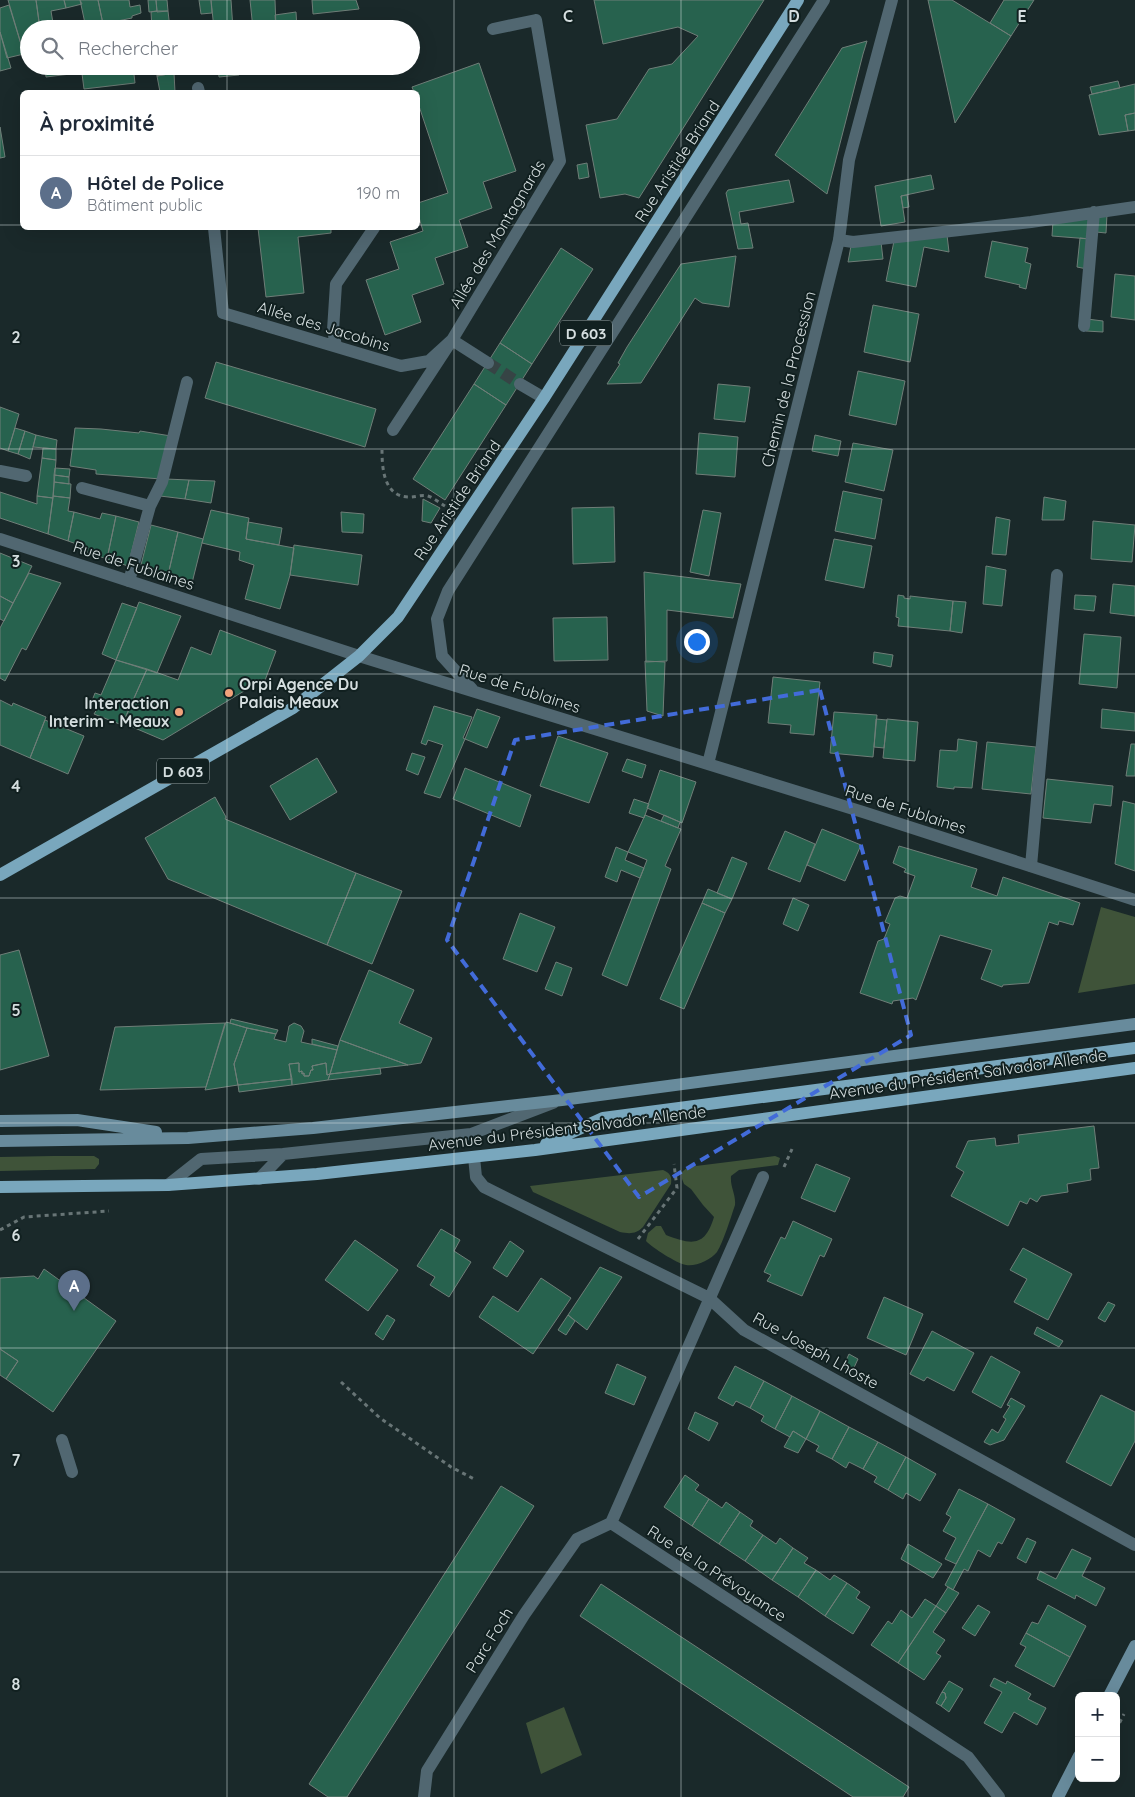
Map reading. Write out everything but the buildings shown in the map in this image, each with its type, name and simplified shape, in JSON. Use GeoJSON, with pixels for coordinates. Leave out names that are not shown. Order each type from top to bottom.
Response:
{"type":"FeatureCollection","features":[{"type":"Feature","properties":{"kind":"main road","name":"Rue Aristide Briand"},"geometry":{"type":"LineString","coordinates":[[0,875],[293,708],[359,656],[398,617],[544,398],[798,0]]}},
{"type":"Feature","properties":{"kind":"main road","name":"Avenue du Président Salvador Allende"},"geometry":{"type":"LineString","coordinates":[[0,1141],[188,1138],[313,1128],[562,1100],[1135,1024]]}},
{"type":"Feature","properties":{"kind":"main road"},"geometry":{"type":"LineString","coordinates":[[535,1150],[602,1118],[1135,1048]]}},
{"type":"Feature","properties":{"kind":"main road","name":"Avenue du Président Salvador Allende"},"geometry":{"type":"LineString","coordinates":[[0,1187],[168,1185],[317,1174],[535,1150],[1135,1068]]}},
{"type":"Feature","properties":{"kind":"main road"},"geometry":{"type":"LineString","coordinates":[[0,1121],[77,1120],[188,1138]]}},
{"type":"Feature","properties":{"kind":"main road"},"geometry":{"type":"LineString","coordinates":[[1112,1692],[1135,1646]]}},
{"type":"Feature","properties":{"kind":"main road"},"geometry":{"type":"LineString","coordinates":[[1058,1797],[1075,1764]]}},
{"type":"Feature","properties":{"kind":"street"},"geometry":{"type":"LineString","coordinates":[[473,690],[442,656],[437,619],[448,591],[824,0]]}},
{"type":"Feature","properties":{"kind":"street","name":"Chemin de la Procession"},"geometry":{"type":"LineString","coordinates":[[708,764],[839,240],[849,160],[892,0]]}},
{"type":"Feature","properties":{"kind":"street","name":"Allée des Montagnards"},"geometry":{"type":"LineString","coordinates":[[393,430],[452,340],[560,161],[536,20],[492,29]]}},
{"type":"Feature","properties":{"kind":"street"},"geometry":{"type":"LineString","coordinates":[[839,240],[853,242],[1031,222],[1135,207]]}},
{"type":"Feature","properties":{"kind":"street"},"geometry":{"type":"LineString","coordinates":[[1084,326],[1094,212]]}},
{"type":"Feature","properties":{"kind":"street","name":"Allée des Jacobins"},"geometry":{"type":"LineString","coordinates":[[214,230],[223,313],[401,366],[429,361],[452,340]]}},
{"type":"Feature","properties":{"kind":"street"},"geometry":{"type":"LineString","coordinates":[[336,346],[333,330],[336,284],[373,230]]}},
{"type":"Feature","properties":{"kind":"street"},"geometry":{"type":"LineString","coordinates":[[452,340],[488,363]]}},
{"type":"Feature","properties":{"kind":"street"},"geometry":{"type":"LineString","coordinates":[[129,581],[150,506],[162,482],[187,382]]}},
{"type":"Feature","properties":{"kind":"street"},"geometry":{"type":"LineString","coordinates":[[520,384],[544,398]]}},
{"type":"Feature","properties":{"kind":"street"},"geometry":{"type":"LineString","coordinates":[[0,472],[26,476]]}},
{"type":"Feature","properties":{"kind":"street"},"geometry":{"type":"LineString","coordinates":[[82,488],[150,506]]}},
{"type":"Feature","properties":{"kind":"street","name":"Rue de Fublaines"},"geometry":{"type":"LineString","coordinates":[[0,539],[359,656],[473,690],[1135,900]]}},
{"type":"Feature","properties":{"kind":"street"},"geometry":{"type":"LineString","coordinates":[[1031,866],[1057,575]]}},
{"type":"Feature","properties":{"kind":"street"},"geometry":{"type":"LineString","coordinates":[[168,1185],[200,1159],[283,1154],[471,1134],[562,1100]]}},
{"type":"Feature","properties":{"kind":"street"},"geometry":{"type":"LineString","coordinates":[[259,1179],[283,1154]]}},
{"type":"Feature","properties":{"kind":"street","name":"Rue Joseph Lhoste"},"geometry":{"type":"LineString","coordinates":[[474,1157],[476,1177],[484,1188],[709,1298],[744,1330],[1135,1545]]}},
{"type":"Feature","properties":{"kind":"street"},"geometry":{"type":"LineString","coordinates":[[611,1524],[709,1298],[764,1177]]}},
{"type":"Feature","properties":{"kind":"street"},"geometry":{"type":"LineString","coordinates":[[62,1440],[72,1472]]}},
{"type":"Feature","properties":{"kind":"street","name":"Parc Foch"},"geometry":{"type":"LineString","coordinates":[[424,1797],[427,1770],[530,1607],[576,1539],[611,1524]]}},
{"type":"Feature","properties":{"kind":"street","name":"Rue de la Prévoyance"},"geometry":{"type":"LineString","coordinates":[[611,1524],[968,1756],[999,1797]]}},
{"type":"Feature","properties":{"kind":"path"},"geometry":{"type":"LineString","coordinates":[[393,430],[382,448],[384,473],[389,488],[395,494],[405,497],[426,496],[447,508]]}},
{"type":"Feature","properties":{"kind":"path"},"geometry":{"type":"LineString","coordinates":[[634,1243],[677,1188],[674,1164]]}},
{"type":"Feature","properties":{"kind":"path"},"geometry":{"type":"LineString","coordinates":[[0,1230],[24,1217],[106,1212]]}},
{"type":"Feature","properties":{"kind":"path"},"geometry":{"type":"LineString","coordinates":[[341,1382],[380,1418],[451,1467],[476,1480]]}},
{"type":"Feature","properties":{"kind":"highlighted area"},"geometry":{"type":"Polygon","coordinates":[[[820,690],[911,1035],[639,1197],[447,940],[515,740],[820,690]]]}},
{"type":"Feature","properties":{"kind":"green space"},"geometry":{"type":"Polygon","coordinates":[[[1101,907],[1135,917],[1135,984],[1078,993],[1101,907]]]}},
{"type":"Feature","properties":{"kind":"green space"},"geometry":{"type":"Polygon","coordinates":[[[94,1156],[99,1159],[99,1164],[95,1169],[0,1171],[0,1157],[94,1156]]]}},
{"type":"Feature","properties":{"kind":"green space"},"geometry":{"type":"Polygon","coordinates":[[[775,1156],[780,1158],[778,1165],[739,1170],[731,1176],[735,1205],[722,1243],[711,1258],[698,1264],[686,1265],[665,1255],[646,1241],[648,1233],[656,1226],[661,1226],[666,1235],[690,1242],[702,1239],[710,1227],[714,1217],[691,1189],[684,1184],[682,1179],[682,1172],[688,1167],[775,1156]]]}},
{"type":"Feature","properties":{"kind":"green space"},"geometry":{"type":"Polygon","coordinates":[[[663,1170],[670,1175],[671,1184],[643,1227],[633,1233],[620,1232],[533,1192],[530,1186],[663,1170]]]}},
{"type":"Feature","properties":{"kind":"green space"},"geometry":{"type":"Polygon","coordinates":[[[564,1707],[582,1755],[541,1774],[526,1723],[564,1707]]]}},
{"type":"Feature","properties":{"kind":"tunnel"},"geometry":{"type":"LineString","coordinates":[[488,363],[520,384]]}},
{"type":"Feature","properties":{"kind":"place","name":"Orpi Agence Du Palais Meaux"},"geometry":{"type":"Point","coordinates":[229,693]}},
{"type":"Feature","properties":{"kind":"place","name":"Interaction Interim - Meaux"},"geometry":{"type":"Point","coordinates":[179,712]}},
{"type":"Feature","properties":{"kind":"place","name":"Hôtel de Police"},"geometry":{"type":"Point","coordinates":[74,1311]}}]}
